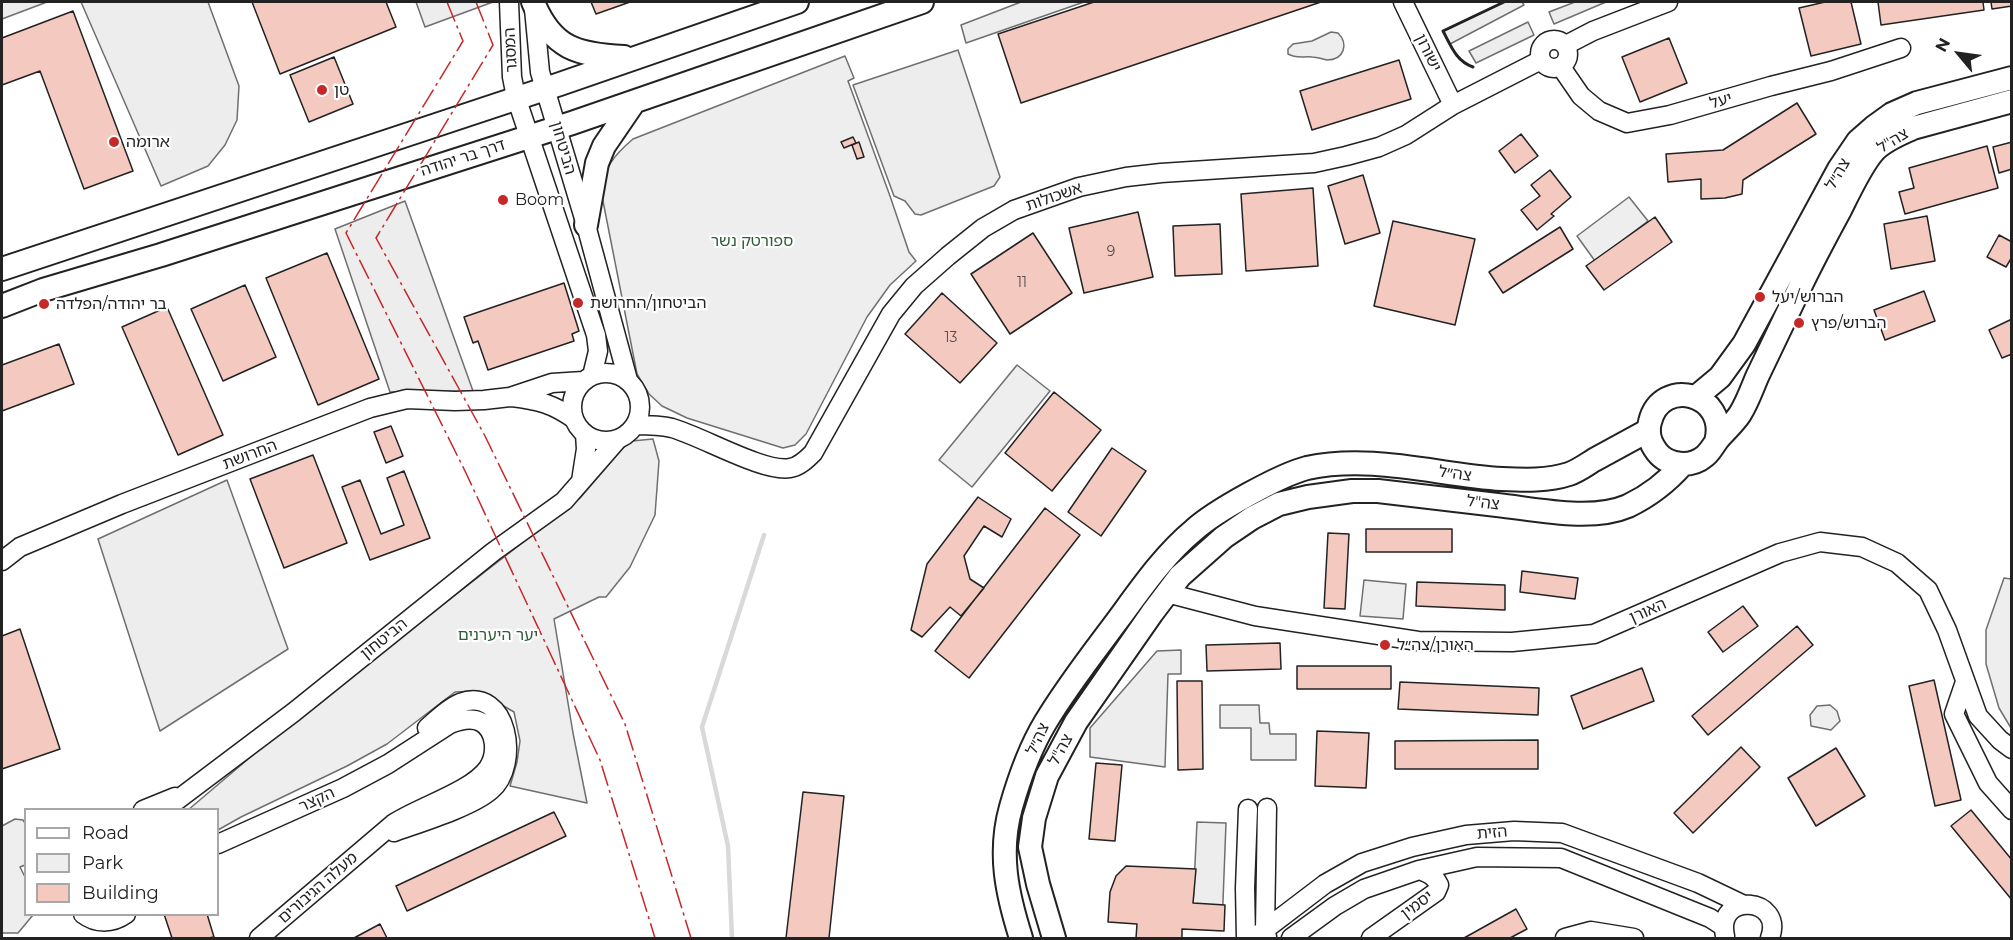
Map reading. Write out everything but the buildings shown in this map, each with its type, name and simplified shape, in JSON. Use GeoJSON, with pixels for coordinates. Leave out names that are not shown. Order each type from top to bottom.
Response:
{"type":"FeatureCollection","features":[{"type":"Feature","properties":{"kind":"main road"},"geometry":{"type":"LineString","coordinates":[[533,2],[540,19],[548,29],[569,47],[594,55],[638,57]]}},
{"type":"Feature","properties":{"kind":"main road"},"geometry":{"type":"LineString","coordinates":[[2,269],[546,88],[796,2]]}},
{"type":"Feature","properties":{"kind":"main road","name":"דרך בר יהודה"},"geometry":{"type":"LineString","coordinates":[[2,306],[43,290],[172,251],[634,102],[922,2]]}},
{"type":"Feature","properties":{"kind":"main road","name":"צה״ל"},"geometry":{"type":"LineString","coordinates":[[1696,397],[1720,377],[1744,344],[1839,169],[1858,141],[1892,114],[1917,103],[2012,78]]}},
{"type":"Feature","properties":{"kind":"main road","name":"צה\"ל"},"geometry":{"type":"LineString","coordinates":[[1054,939],[1030,847],[1034,818],[1047,776],[1076,722],[1167,593],[1180,576],[1224,537],[1252,518],[1279,504],[1308,497],[1352,491],[1378,491],[1568,513],[1603,512],[1628,506],[1659,487],[1683,464],[1693,463],[1703,458],[1740,414],[1803,281],[1845,199],[1874,151],[1913,128],[2012,101]]}},
{"type":"Feature","properties":{"kind":"main road"},"geometry":{"type":"LineString","coordinates":[[586,225],[597,163],[609,138],[634,102]]}},
{"type":"Feature","properties":{"kind":"main road"},"geometry":{"type":"LineString","coordinates":[[1683,464],[1671,462],[1661,456],[1651,442],[1648,430],[1652,414],[1662,402],[1676,396],[1686,395],[1703,401],[1714,412],[1718,427],[1716,442]]}},
{"type":"Feature","properties":{"kind":"main road","name":"צה״ל"},"geometry":{"type":"LineString","coordinates":[[1021,939],[1009,900],[1004,859],[1011,809],[1029,757],[1044,724],[1075,677],[1143,587],[1195,529],[1226,508],[1281,478],[1306,469],[1349,463],[1413,467],[1477,477],[1523,480],[1552,477],[1570,474],[1648,430]]}},
{"type":"Feature","properties":{"kind":"street","name":"המסגר"},"geometry":{"type":"LineString","coordinates":[[509,2],[512,77],[516,98]]}},
{"type":"Feature","properties":{"kind":"street","name":"המסגר"},"geometry":{"type":"LineString","coordinates":[[533,2],[540,72],[546,88]]}},
{"type":"Feature","properties":{"kind":"street","name":"ישורון"},"geometry":{"type":"LineString","coordinates":[[1403,2],[1453,105]]}},
{"type":"Feature","properties":{"kind":"street"},"geometry":{"type":"LineString","coordinates":[[1566,45],[1593,31],[1668,2]]}},
{"type":"Feature","properties":{"kind":"street"},"geometry":{"type":"LineString","coordinates":[[1554,40],[1566,45],[1567,61],[1561,67],[1551,68],[1541,60],[1540,51],[1545,44],[1554,40]]}},
{"type":"Feature","properties":{"kind":"street","name":"יעל"},"geometry":{"type":"LineString","coordinates":[[1561,67],[1581,96],[1599,111],[1627,123],[1689,110],[1831,71],[1901,48]]}},
{"type":"Feature","properties":{"kind":"street","name":"אשכולות"},"geometry":{"type":"LineString","coordinates":[[635,425],[656,425],[674,429],[764,464],[791,468],[802,463],[813,453],[891,314],[914,286],[983,228],[1014,210],[1079,187],[1126,177],[1314,163],[1379,147],[1406,135],[1453,105],[1541,60]]}},
{"type":"Feature","properties":{"kind":"street","name":"הביטחון"},"geometry":{"type":"LineString","coordinates":[[546,88],[628,381]]}},
{"type":"Feature","properties":{"kind":"street","name":"הביטחון"},"geometry":{"type":"LineString","coordinates":[[516,98],[596,335],[598,351],[588,378]]}},
{"type":"Feature","properties":{"kind":"street"},"geometry":{"type":"LineString","coordinates":[[580,427],[600,441],[618,439],[628,433],[635,425],[640,405],[634,387],[620,375],[611,373],[588,378],[578,387],[572,403],[586,449],[580,482]]}},
{"type":"Feature","properties":{"kind":"street","name":"החרושת"},"geometry":{"type":"LineString","coordinates":[[510,397],[552,382],[588,378]]}},
{"type":"Feature","properties":{"kind":"street","name":"החרושת"},"geometry":{"type":"LineString","coordinates":[[2,561],[20,547],[122,504],[370,408],[407,399],[455,401],[510,397],[533,399],[549,404],[580,427]]}},
{"type":"Feature","properties":{"kind":"street","name":"אשכולות"},"geometry":{"type":"LineString","coordinates":[[640,405],[674,429]]}},
{"type":"Feature","properties":{"kind":"street","name":"הביטחון"},"geometry":{"type":"LineString","coordinates":[[167,808],[294,712],[494,552],[564,501],[618,439]]}},
{"type":"Feature","properties":{"kind":"street","name":"האורן"},"geometry":{"type":"LineString","coordinates":[[1167,593],[1255,616],[1418,641],[1512,642],[1594,634],[1780,553],[1820,542],[1862,547],[1897,563],[1928,590],[1947,630],[1978,716],[2000,740],[2012,749]]}},
{"type":"Feature","properties":{"kind":"street"},"geometry":{"type":"LineString","coordinates":[[1965,682],[1954,714],[1988,783],[2012,810]]}},
{"type":"Feature","properties":{"kind":"street","name":"הקצר"},"geometry":{"type":"LineString","coordinates":[[219,844],[343,788],[388,764],[411,747],[418,736],[440,716],[461,703],[470,701],[488,705],[492,721]]}},
{"type":"Feature","properties":{"kind":"street","name":"מעלה הגיבורים"},"geometry":{"type":"LineString","coordinates":[[259,939],[393,824],[406,815],[466,787],[479,777],[488,768],[493,757],[492,721]]}},
{"type":"Feature","properties":{"kind":"street","name":"הביטחון"},"geometry":{"type":"LineString","coordinates":[[147,808],[161,801],[186,794]]}},
{"type":"Feature","properties":{"kind":"street"},"geometry":{"type":"LineString","coordinates":[[1246,939],[1248,808]]}},
{"type":"Feature","properties":{"kind":"street"},"geometry":{"type":"LineString","coordinates":[[1262,936],[1267,808]]}},
{"type":"Feature","properties":{"kind":"street","name":"הזית"},"geometry":{"type":"LineString","coordinates":[[1262,936],[1325,884],[1362,863],[1412,847],[1466,835],[1514,831],[1562,832],[1698,883],[1744,904],[1757,906],[1768,915],[1771,933]]}},
{"type":"Feature","properties":{"kind":"street","name":"הזית"},"geometry":{"type":"LineString","coordinates":[[1291,939],[1335,906],[1364,889],[1419,870],[1477,857],[1561,858],[1710,918],[1724,934]]}},
{"type":"Feature","properties":{"kind":"street","name":"יסמין"},"geometry":{"type":"LineString","coordinates":[[1371,939],[1436,892],[1439,885],[1437,880],[1431,874],[1419,870]]}},
{"type":"Feature","properties":{"kind":"street"},"geometry":{"type":"LineString","coordinates":[[1724,934],[1730,912],[1744,904]]}},
{"type":"Feature","properties":{"kind":"street"},"geometry":{"type":"LineString","coordinates":[[85,916],[105,922],[124,916]]}},
{"type":"Feature","properties":{"kind":"street"},"geometry":{"type":"LineString","coordinates":[[1565,939],[1591,931],[1634,939]]}},
{"type":"Feature","properties":{"kind":"street"},"geometry":{"type":"LineString","coordinates":[[1771,933],[1788,939]]}},
{"type":"Feature","properties":{"kind":"green space"},"geometry":{"type":"Polygon","coordinates":[[[1021,2],[1084,2],[966,43],[961,25],[1021,2]]]}},
{"type":"Feature","properties":{"kind":"green space"},"geometry":{"type":"Polygon","coordinates":[[[1331,32],[1338,33],[1344,46],[1343,51],[1337,57],[1327,60],[1288,54],[1288,49],[1293,44],[1312,41],[1331,32]]]}},
{"type":"Feature","properties":{"kind":"green space","name":"ספורטק נשר"},"geometry":{"type":"Polygon","coordinates":[[[845,56],[854,78],[848,81],[909,252],[916,261],[890,285],[867,317],[806,434],[795,445],[783,448],[687,418],[662,406],[649,394],[637,374],[602,196],[604,178],[610,163],[633,139],[845,56]]]}},
{"type":"Feature","properties":{"kind":"green space"},"geometry":{"type":"Polygon","coordinates":[[[1629,197],[1648,221],[1595,261],[1577,236],[1629,197]]]}},
{"type":"Feature","properties":{"kind":"green space"},"geometry":{"type":"Polygon","coordinates":[[[1017,365],[1050,391],[972,487],[939,460],[1017,365]]]}},
{"type":"Feature","properties":{"kind":"green space","name":"יער היערנים"},"geometry":{"type":"Polygon","coordinates":[[[653,439],[659,461],[655,515],[630,567],[606,597],[599,597],[554,619],[587,803],[510,786],[520,741],[514,712],[478,691],[455,692],[387,744],[219,829],[219,808],[190,808],[293,721],[580,498],[622,449],[632,441],[653,439]]]}},
{"type":"Feature","properties":{"kind":"green space"},"geometry":{"type":"Polygon","coordinates":[[[2004,578],[2011,579],[2011,728],[1999,708],[1986,664],[1986,630],[2004,578]]]}},
{"type":"Feature","properties":{"kind":"green space"},"geometry":{"type":"Polygon","coordinates":[[[1364,580],[1406,584],[1403,619],[1360,616],[1364,580]]]}},
{"type":"Feature","properties":{"kind":"green space"},"geometry":{"type":"Polygon","coordinates":[[[1220,705],[1259,705],[1260,723],[1269,723],[1270,734],[1296,734],[1296,760],[1251,760],[1251,728],[1220,728],[1220,705]]]}},
{"type":"Feature","properties":{"kind":"green space"},"geometry":{"type":"Polygon","coordinates":[[[1830,705],[1837,711],[1840,721],[1831,730],[1811,726],[1810,715],[1817,706],[1830,705]]]}},
{"type":"Feature","properties":{"kind":"green space"},"geometry":{"type":"Polygon","coordinates":[[[15,819],[24,822],[24,865],[20,867],[24,875],[24,916],[32,916],[18,933],[2,933],[2,826],[15,819]]]}},
{"type":"Feature","properties":{"kind":"shaded area"},"geometry":{"type":"Polygon","coordinates":[[[2,2],[47,2],[2,19],[2,2]]]}},
{"type":"Feature","properties":{"kind":"shaded area"},"geometry":{"type":"Polygon","coordinates":[[[81,2],[208,2],[239,86],[237,120],[225,145],[208,166],[161,186],[81,2]]]}},
{"type":"Feature","properties":{"kind":"shaded area"},"geometry":{"type":"Polygon","coordinates":[[[416,2],[493,2],[425,27],[416,2]]]}},
{"type":"Feature","properties":{"kind":"shaded area"},"geometry":{"type":"Polygon","coordinates":[[[1504,2],[1522,2],[1524,5],[1450,44],[1443,31],[1504,2]]]}},
{"type":"Feature","properties":{"kind":"shaded area"},"geometry":{"type":"Polygon","coordinates":[[[1575,2],[1606,2],[1554,24],[1549,12],[1575,2]]]}},
{"type":"Feature","properties":{"kind":"shaded area"},"geometry":{"type":"Polygon","coordinates":[[[1528,22],[1534,35],[1476,63],[1469,51],[1528,22]]]}},
{"type":"Feature","properties":{"kind":"shaded area"},"geometry":{"type":"Polygon","coordinates":[[[958,50],[1000,177],[994,186],[921,215],[915,214],[905,201],[894,196],[853,85],[958,50]]]}},
{"type":"Feature","properties":{"kind":"shaded area"},"geometry":{"type":"Polygon","coordinates":[[[405,201],[473,391],[390,392],[335,229],[405,201]]]}},
{"type":"Feature","properties":{"kind":"shaded area"},"geometry":{"type":"Polygon","coordinates":[[[227,480],[288,649],[160,731],[98,539],[227,480]]]}},
{"type":"Feature","properties":{"kind":"shaded area"},"geometry":{"type":"Polygon","coordinates":[[[1181,650],[1181,674],[1168,674],[1165,767],[1090,757],[1090,728],[1157,651],[1181,650]]]}},
{"type":"Feature","properties":{"kind":"shaded area"},"geometry":{"type":"Polygon","coordinates":[[[1197,822],[1226,823],[1222,927],[1192,926],[1197,822]]]}},
{"type":"Feature","properties":{"kind":"waterway"},"geometry":{"type":"LineString","coordinates":[[732,938],[728,846],[702,727],[764,535]]}},
{"type":"Feature","properties":{"kind":"wall"},"geometry":{"type":"LineString","coordinates":[[1473,67],[1458,57],[1443,31],[1504,2]]}},
{"type":"Feature","properties":{"kind":"power"},"geometry":{"type":"LineString","coordinates":[[447,2],[463,41],[346,233],[465,471],[600,760],[655,938]]}},
{"type":"Feature","properties":{"kind":"power"},"geometry":{"type":"LineString","coordinates":[[476,2],[493,45],[376,238],[485,436],[625,724],[691,938]]}},
{"type":"Feature","properties":{"kind":"place","name":"טן"},"geometry":{"type":"Point","coordinates":[322,90]}},
{"type":"Feature","properties":{"kind":"place","name":"ארומה"},"geometry":{"type":"Point","coordinates":[114,142]}},
{"type":"Feature","properties":{"kind":"place","name":"Boom"},"geometry":{"type":"Point","coordinates":[503,200]}},
{"type":"Feature","properties":{"kind":"place","name":"הברוש/יעל"},"geometry":{"type":"Point","coordinates":[1760,297]}},
{"type":"Feature","properties":{"kind":"place","name":"הביטחון/החרושת"},"geometry":{"type":"Point","coordinates":[578,303]}},
{"type":"Feature","properties":{"kind":"place","name":"בר יהודה/הפלדה"},"geometry":{"type":"Point","coordinates":[44,304]}},
{"type":"Feature","properties":{"kind":"place","name":"הברוש/פרץ"},"geometry":{"type":"Point","coordinates":[1799,323]}},
{"type":"Feature","properties":{"kind":"place","name":"האורן/צה״ל"},"geometry":{"type":"Point","coordinates":[1385,645]}}]}
